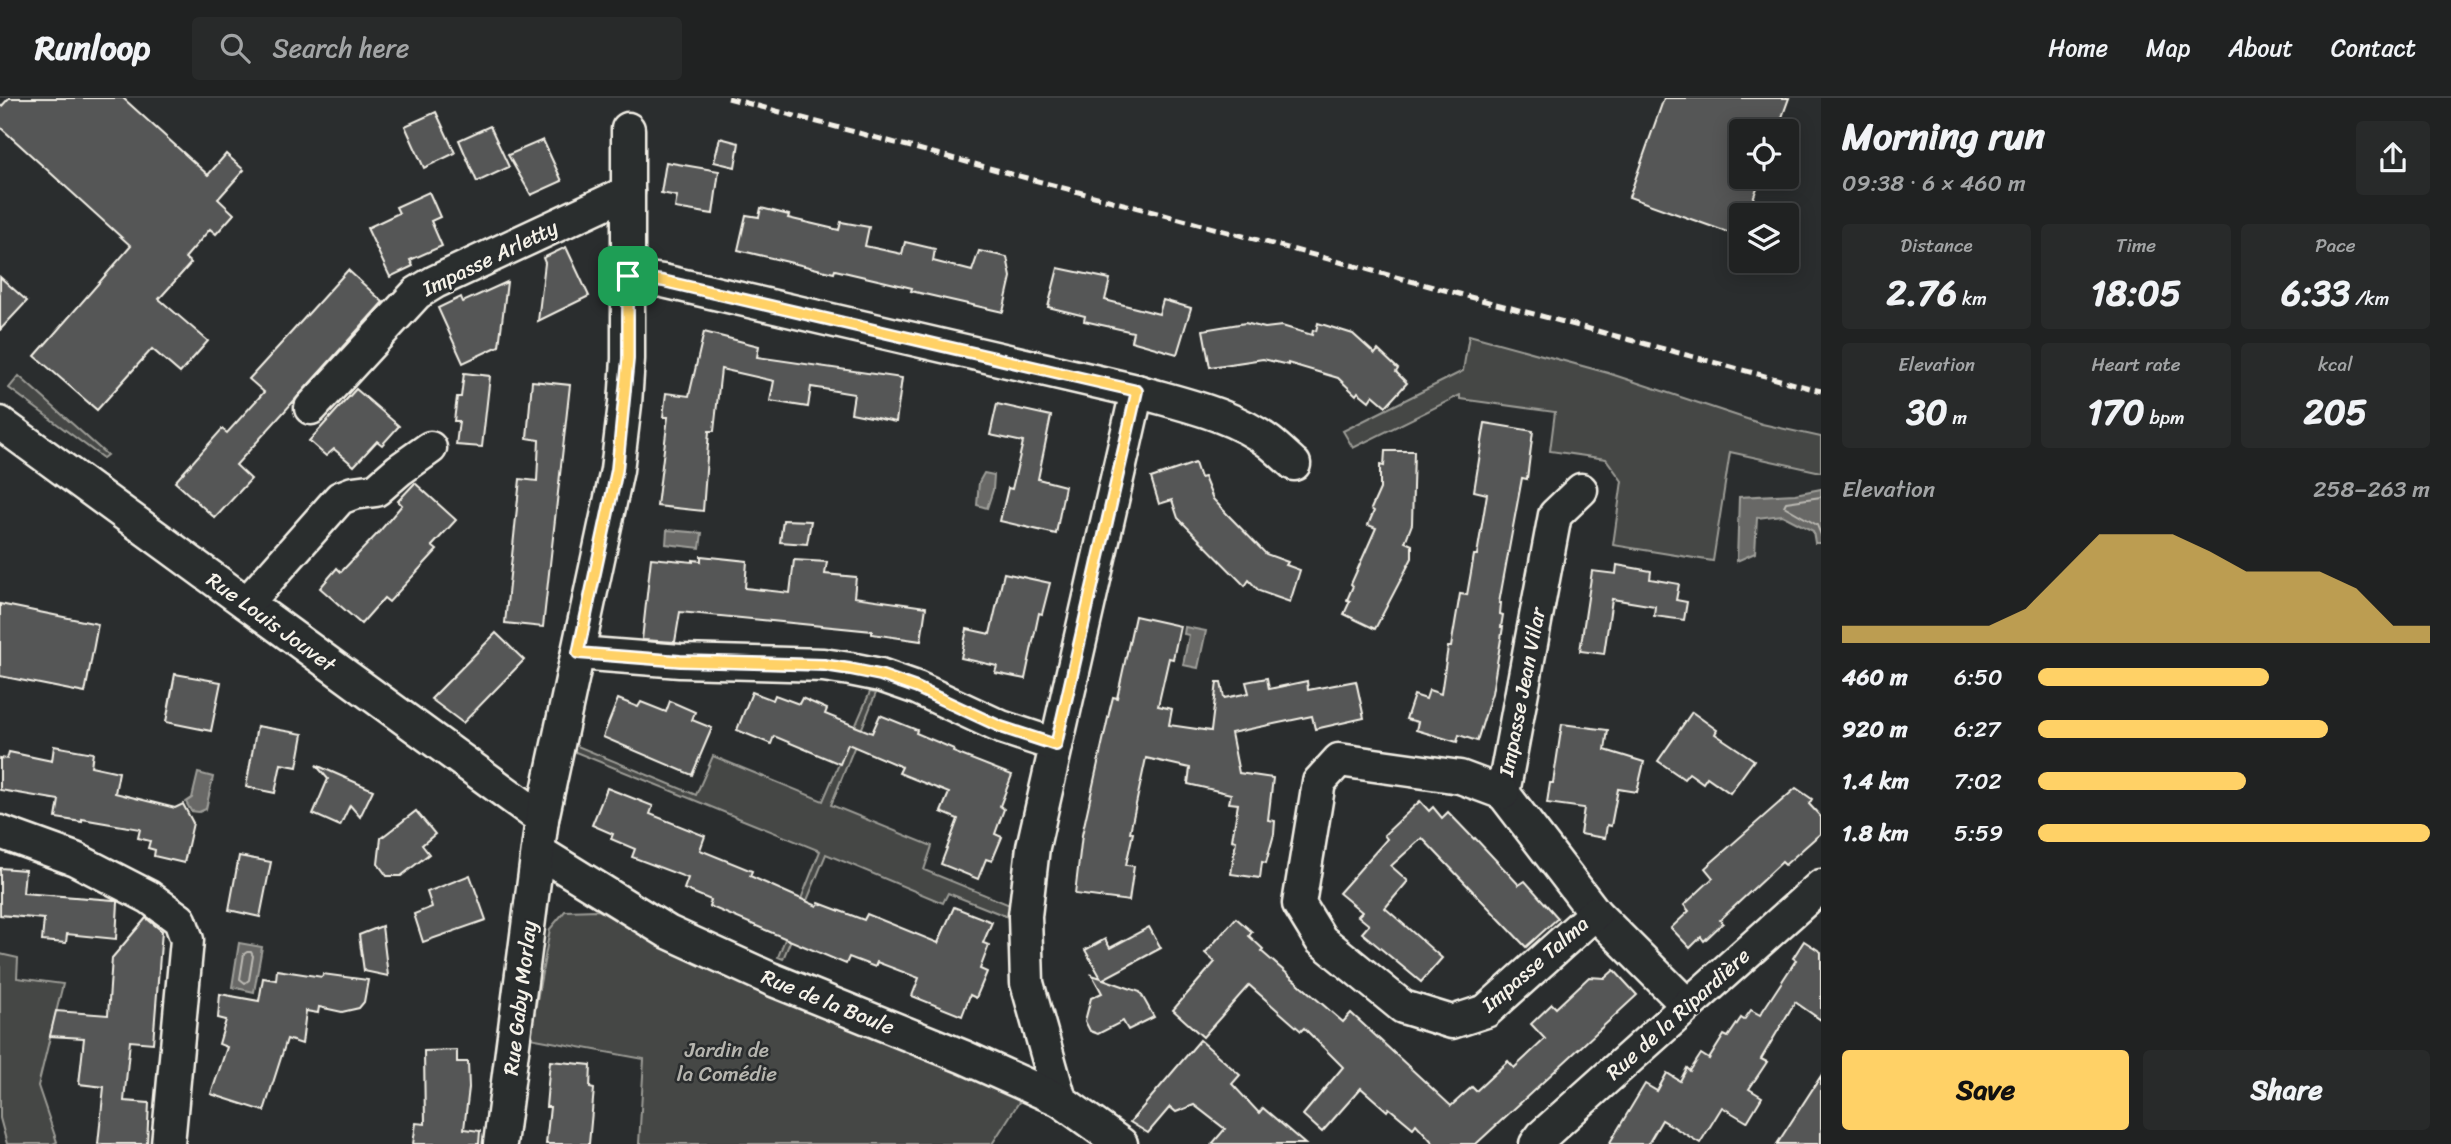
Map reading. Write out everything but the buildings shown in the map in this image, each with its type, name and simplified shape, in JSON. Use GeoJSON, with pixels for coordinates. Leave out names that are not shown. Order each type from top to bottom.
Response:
{"type":"FeatureCollection","features":[{"type":"Feature","properties":{"kind":"street","name":"Rue Gaby Morlay"},"geometry":{"type":"LineString","coordinates":[[500,1144],[542,820],[617,470],[626,393],[628,129]]}},
{"type":"Feature","properties":{"kind":"street","name":"Impasse Arletty"},"geometry":{"type":"LineString","coordinates":[[312,408],[417,293],[435,282],[628,192]]}},
{"type":"Feature","properties":{"kind":"street"},"geometry":{"type":"LineString","coordinates":[[628,276],[663,281],[1137,391],[1215,415],[1244,427],[1268,441],[1294,464]]}},
{"type":"Feature","properties":{"kind":"street"},"geometry":{"type":"LineString","coordinates":[[1060,1100],[1027,983],[1025,916],[1033,847],[1137,391]]}},
{"type":"Feature","properties":{"kind":"street","name":"Rue Louis Jouvet"},"geometry":{"type":"LineString","coordinates":[[0,423],[542,820]]}},
{"type":"Feature","properties":{"kind":"street"},"geometry":{"type":"LineString","coordinates":[[247,603],[340,498],[352,493],[376,490],[430,448]]}},
{"type":"Feature","properties":{"kind":"street","name":"Impasse Jean Vilar"},"geometry":{"type":"LineString","coordinates":[[1581,490],[1555,515],[1503,793],[1595,913],[1687,1005]]}},
{"type":"Feature","properties":{"kind":"street"},"geometry":{"type":"LineString","coordinates":[[578,653],[680,661],[824,665],[850,669],[880,675],[917,688],[1001,727],[1056,745]]}},
{"type":"Feature","properties":{"kind":"street","name":"Impasse Talma"},"geometry":{"type":"LineString","coordinates":[[1503,793],[1460,777],[1339,760],[1319,782],[1298,904],[1321,940],[1403,1007],[1452,1022],[1486,1012],[1595,913]]}},
{"type":"Feature","properties":{"kind":"street"},"geometry":{"type":"LineString","coordinates":[[0,832],[75,859],[149,897],[180,920],[187,940],[168,1144]]}},
{"type":"Feature","properties":{"kind":"street","name":"Rue de la Boule"},"geometry":{"type":"LineString","coordinates":[[539,852],[667,932],[771,979],[964,1057],[1060,1100],[1121,1144]]}},
{"type":"Feature","properties":{"kind":"street","name":"Rue de la Ripardière"},"geometry":{"type":"LineString","coordinates":[[1536,1144],[1821,886]]}},
{"type":"Feature","properties":{"kind":"green space"},"geometry":{"type":"Polygon","coordinates":[[[1469,335],[1608,373],[1762,424],[1821,437],[1821,472],[1730,452],[1713,561],[1613,545],[1622,481],[1606,459],[1550,451],[1555,412],[1460,399],[1460,395],[1353,448],[1343,431],[1463,371],[1469,335]]]}},
{"type":"Feature","properties":{"kind":"green space"},"geometry":{"type":"Polygon","coordinates":[[[19,376],[107,455],[103,458],[9,388],[19,376]]]}},
{"type":"Feature","properties":{"kind":"green space"},"geometry":{"type":"Polygon","coordinates":[[[870,692],[876,693],[831,805],[932,846],[924,870],[1010,905],[1008,917],[948,893],[943,903],[826,854],[783,959],[778,957],[820,851],[573,751],[575,745],[696,795],[713,756],[823,801],[870,692]]]}},
{"type":"Feature","properties":{"kind":"green space","name":"Jardin de la Comédie"},"geometry":{"type":"Polygon","coordinates":[[[598,910],[668,951],[960,1071],[1021,1099],[992,1144],[639,1144],[644,1059],[530,1038],[550,929],[565,911],[598,910]]]}},
{"type":"Feature","properties":{"kind":"green space"},"geometry":{"type":"Polygon","coordinates":[[[0,954],[18,958],[17,978],[63,984],[38,1086],[57,1142],[53,1144],[7,1144],[0,1118],[0,954]]]}},
{"type":"Feature","properties":{"kind":"water"},"geometry":{"type":"Polygon","coordinates":[[[984,473],[994,475],[993,490],[987,508],[977,505],[979,482],[984,473]]]}},
{"type":"Feature","properties":{"kind":"water"},"geometry":{"type":"Polygon","coordinates":[[[1821,489],[1821,543],[1815,543],[1813,531],[1782,515],[1757,518],[1755,553],[1737,561],[1739,497],[1795,494],[1821,489]]]}},
{"type":"Feature","properties":{"kind":"water"},"geometry":{"type":"Polygon","coordinates":[[[667,530],[702,533],[700,548],[666,544],[667,530]]]}},
{"type":"Feature","properties":{"kind":"water"},"geometry":{"type":"Polygon","coordinates":[[[1185,627],[1206,631],[1198,668],[1183,665],[1189,635],[1184,634],[1185,627]]]}},
{"type":"Feature","properties":{"kind":"water"},"geometry":{"type":"Polygon","coordinates":[[[198,773],[213,777],[206,809],[199,812],[191,811],[186,802],[192,798],[198,773]]]}},
{"type":"Feature","properties":{"kind":"water"},"geometry":{"type":"Polygon","coordinates":[[[239,943],[262,947],[254,992],[232,987],[239,943]]]}},
{"type":"Feature","properties":{"kind":"railway"},"geometry":{"type":"LineString","coordinates":[[728,98],[1821,391]]}},
{"type":"Feature","properties":{"kind":"route"},"geometry":{"type":"LineString","coordinates":[[628,276],[663,281],[1137,391],[1056,745],[1001,727],[917,688],[880,675],[850,669],[824,665],[680,661],[578,653],[617,470],[628,359],[628,276]]}}]}
